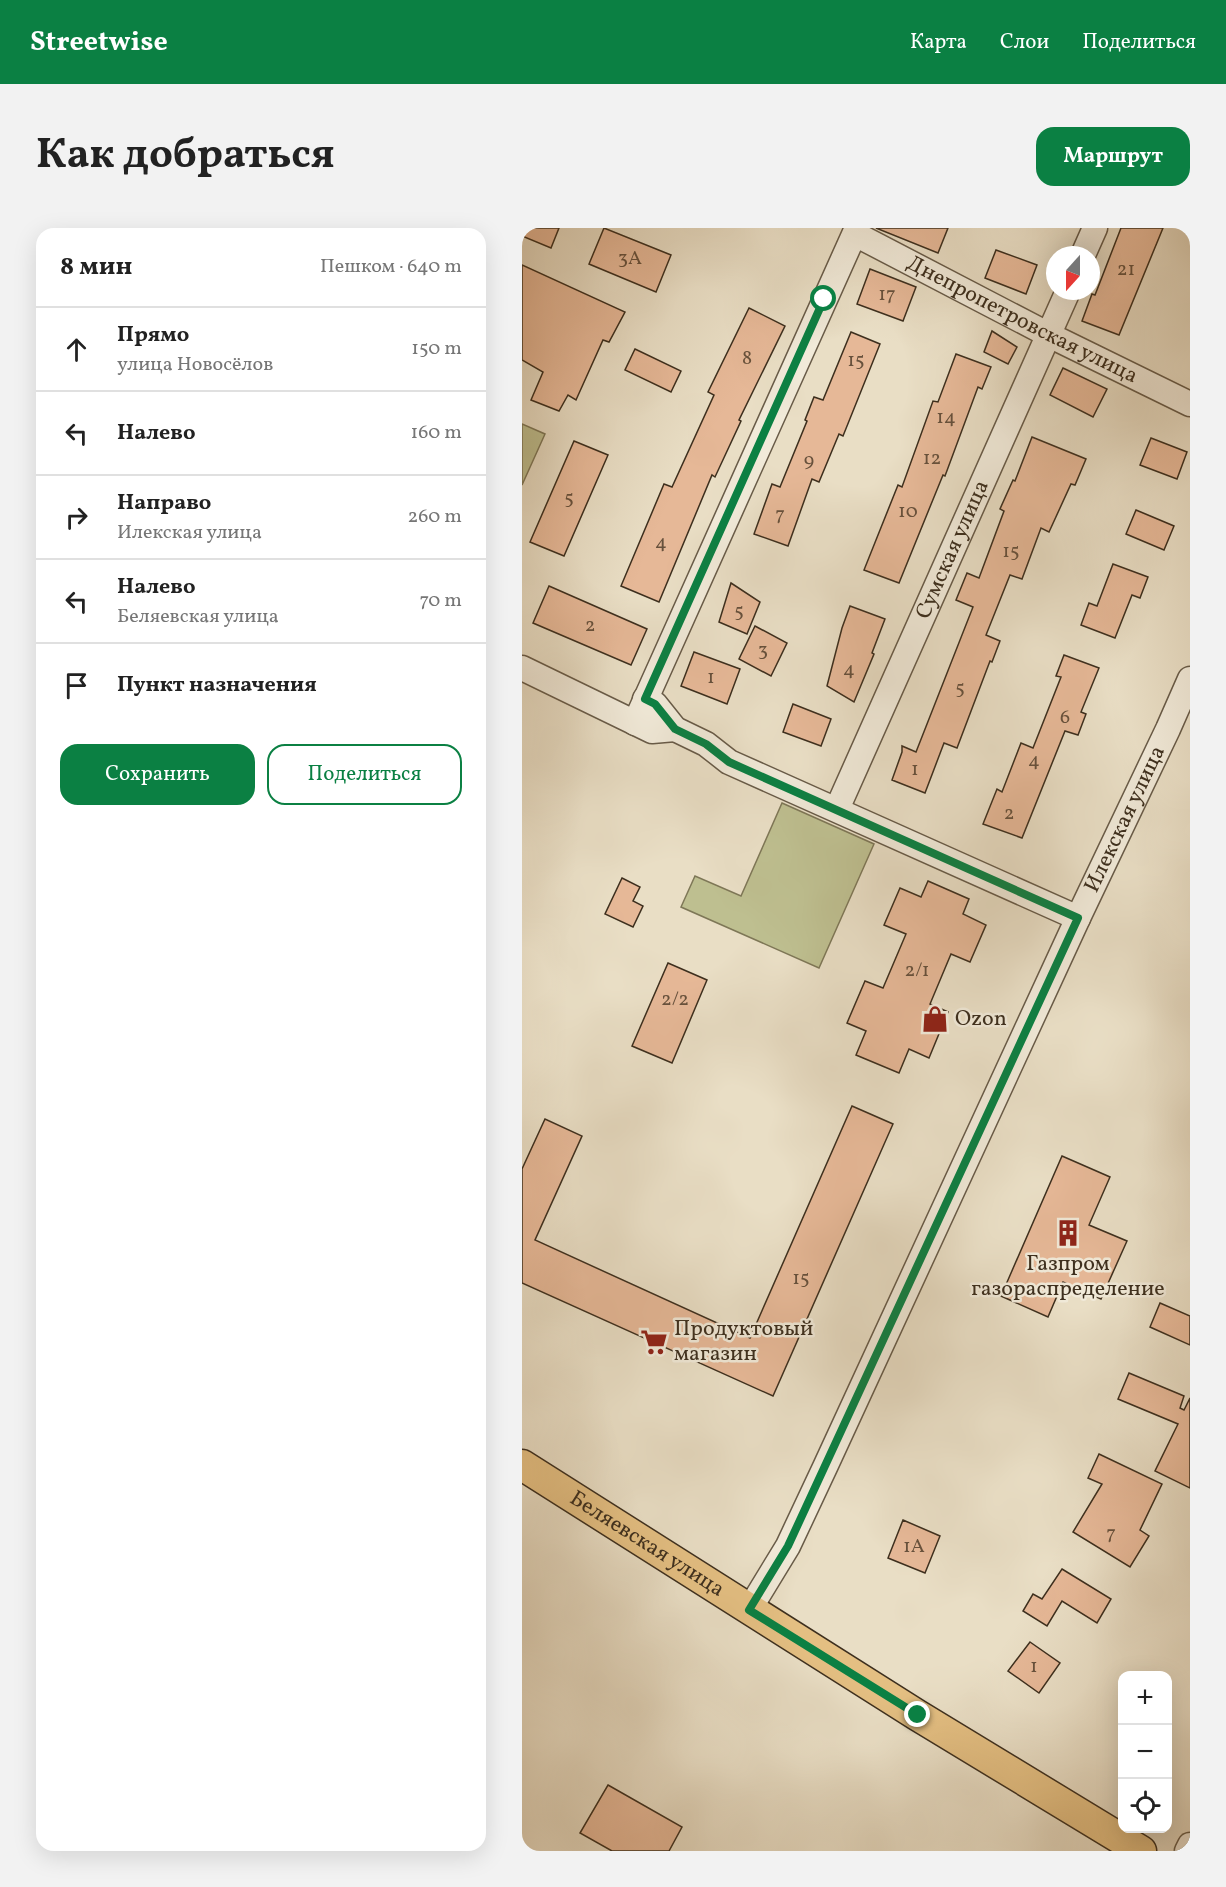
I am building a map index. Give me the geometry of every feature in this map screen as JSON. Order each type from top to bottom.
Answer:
[{"type":"main road","name":"Беляевская улица","points":[[522,1465],[749,1610],[1141,1851]]},
{"type":"street","points":[[1087,246],[1095,228]]},
{"type":"street","points":[[635,723],[856,231]]},
{"type":"street","name":"Днепропетровская улица","points":[[856,231],[1049,335],[1190,404]]},
{"type":"street","name":"Сумская улица","points":[[837,809],[1064,300]]},
{"type":"street","points":[[522,668],[652,731],[675,729]]},
{"type":"street","name":"Илекская улица","points":[[749,1610],[792,1536],[1190,679]]},
{"type":"street","points":[[645,699],[655,704],[675,729],[706,744],[729,762],[1078,918]]},
{"type":"street","points":[[1187,1851],[1190,1845]]},
{"type":"green space","points":[[522,424],[545,434],[522,485]]},
{"type":"green space","points":[[782,803],[874,844],[819,968],[681,907],[695,876],[741,896]]},
{"type":"building","points":[[522,228],[559,228],[551,248],[522,236]]},
{"type":"building","points":[[604,228],[671,255],[656,292],[589,264]]},
{"type":"building","points":[[876,228],[948,228],[938,253]]},
{"type":"building","points":[[1121,228],[1163,228],[1119,335],[1082,321],[1090,300],[1100,300],[1100,282]]},
{"type":"building","points":[[996,250],[1037,265],[1026,294],[985,278]]},
{"type":"building","points":[[522,265],[625,312],[609,342],[603,340],[576,400],[568,395],[559,411],[531,400],[543,372],[522,360]]},
{"type":"building","points":[[870,269],[916,287],[903,321],[857,304]]},
{"type":"building","points":[[749,308],[785,326],[739,420],[741,421],[715,477],[712,475],[659,602],[621,586],[664,484],[672,487],[714,395],[708,392]]},
{"type":"building","points":[[992,331],[1017,347],[1008,364],[984,352]]},
{"type":"building","points":[[851,332],[880,344],[843,436],[839,434],[819,482],[812,479],[788,546],[754,534],[772,484],[780,487],[807,421],[805,420],[814,397],[823,400]]},
{"type":"building","points":[[635,349],[681,371],[671,392],[625,370]]},
{"type":"building","points":[[956,354],[991,367],[982,389],[978,387],[945,476],[943,475],[899,583],[864,570],[898,485],[902,487],[933,401],[938,402]]},
{"type":"building","points":[[1063,368],[1107,389],[1093,417],[1050,395]]},
{"type":"building","points":[[1032,437],[1086,459],[1075,485],[1071,484],[1049,532],[1041,528],[1022,579],[1010,575],[986,635],[1000,641],[992,662],[990,661],[957,748],[944,743],[925,793],[892,780],[902,746],[916,752],[973,607],[956,600],[967,573],[979,578],[1004,511],[1000,509],[1013,480],[1015,481]]},
{"type":"building","points":[[1151,438],[1187,452],[1177,479],[1140,465]]},
{"type":"building","points":[[574,441],[608,455],[564,556],[530,542]]},
{"type":"building","points":[[1136,510],[1174,526],[1164,550],[1126,534]]},
{"type":"building","points":[[1113,564],[1148,577],[1140,598],[1132,595],[1115,638],[1081,625],[1089,603],[1097,606]]},
{"type":"building","points":[[731,583],[760,602],[747,634],[719,622]]},
{"type":"building","points":[[549,586],[647,629],[631,665],[533,623]]},
{"type":"building","points":[[850,606],[885,619],[872,653],[874,654],[854,702],[827,686]]},
{"type":"building","points":[[755,626],[787,643],[771,676],[739,659]]},
{"type":"building","points":[[694,652],[740,669],[727,704],[681,686]]},
{"type":"building","points":[[1064,655],[1099,668],[1081,712],[1086,714],[1078,735],[1065,731],[1022,838],[983,824],[997,789],[1002,792],[1021,743],[1033,748],[1061,677],[1056,676]]},
{"type":"building","points":[[793,704],[831,719],[821,746],[783,732]]},
{"type":"building","points":[[622,878],[640,887],[633,901],[643,906],[633,927],[605,914]]},
{"type":"building","points":[[928,881],[969,899],[963,914],[986,925],[970,962],[951,954],[930,1004],[948,1012],[929,1058],[909,1049],[899,1073],[856,1055],[866,1031],[847,1023],[865,981],[883,988],[906,934],[884,925],[900,888],[921,897]]},
{"type":"building","points":[[668,963],[707,980],[672,1063],[632,1046]]},
{"type":"building","points":[[852,1106],[893,1124],[773,1396],[522,1283],[522,1169],[545,1119],[582,1136],[535,1240],[750,1338]]},
{"type":"building","name":"Газпром газораспределение","points":[[1062,1156],[1110,1177],[1089,1225],[1127,1241],[1101,1299],[1063,1282],[1048,1317],[1001,1296]]},
{"type":"building","points":[[1160,1303],[1190,1316],[1190,1345],[1150,1327]]},
{"type":"building","points":[[1129,1373],[1184,1396],[1180,1408],[1184,1410],[1190,1398],[1190,1488],[1155,1471],[1178,1424],[1118,1399]]},
{"type":"building","points":[[1099,1454],[1162,1484],[1140,1530],[1149,1536],[1130,1567],[1073,1532],[1102,1484],[1088,1478]]},
{"type":"building","points":[[903,1520],[940,1536],[925,1573],[888,1558]]},
{"type":"building","points":[[1062,1569],[1111,1599],[1097,1623],[1062,1601],[1047,1626],[1023,1611],[1033,1594],[1042,1599]]},
{"type":"building","points":[[1030,1642],[1060,1663],[1039,1693],[1008,1671]]},
{"type":"building","points":[[608,1785],[682,1827],[669,1851],[612,1851],[580,1833]]},
{"type":"place","name":"Ozon","points":[[935,1019]]},
{"type":"place","name":"Газпром газораспределение","points":[[1068,1233]]},
{"type":"place","name":"Продуктовый магазин","points":[[654,1342]]},
{"type":"route","points":[[824,299],[645,699],[655,704],[675,729],[706,744],[729,762],[1078,918],[788,1546],[749,1610],[918,1715]]}]
